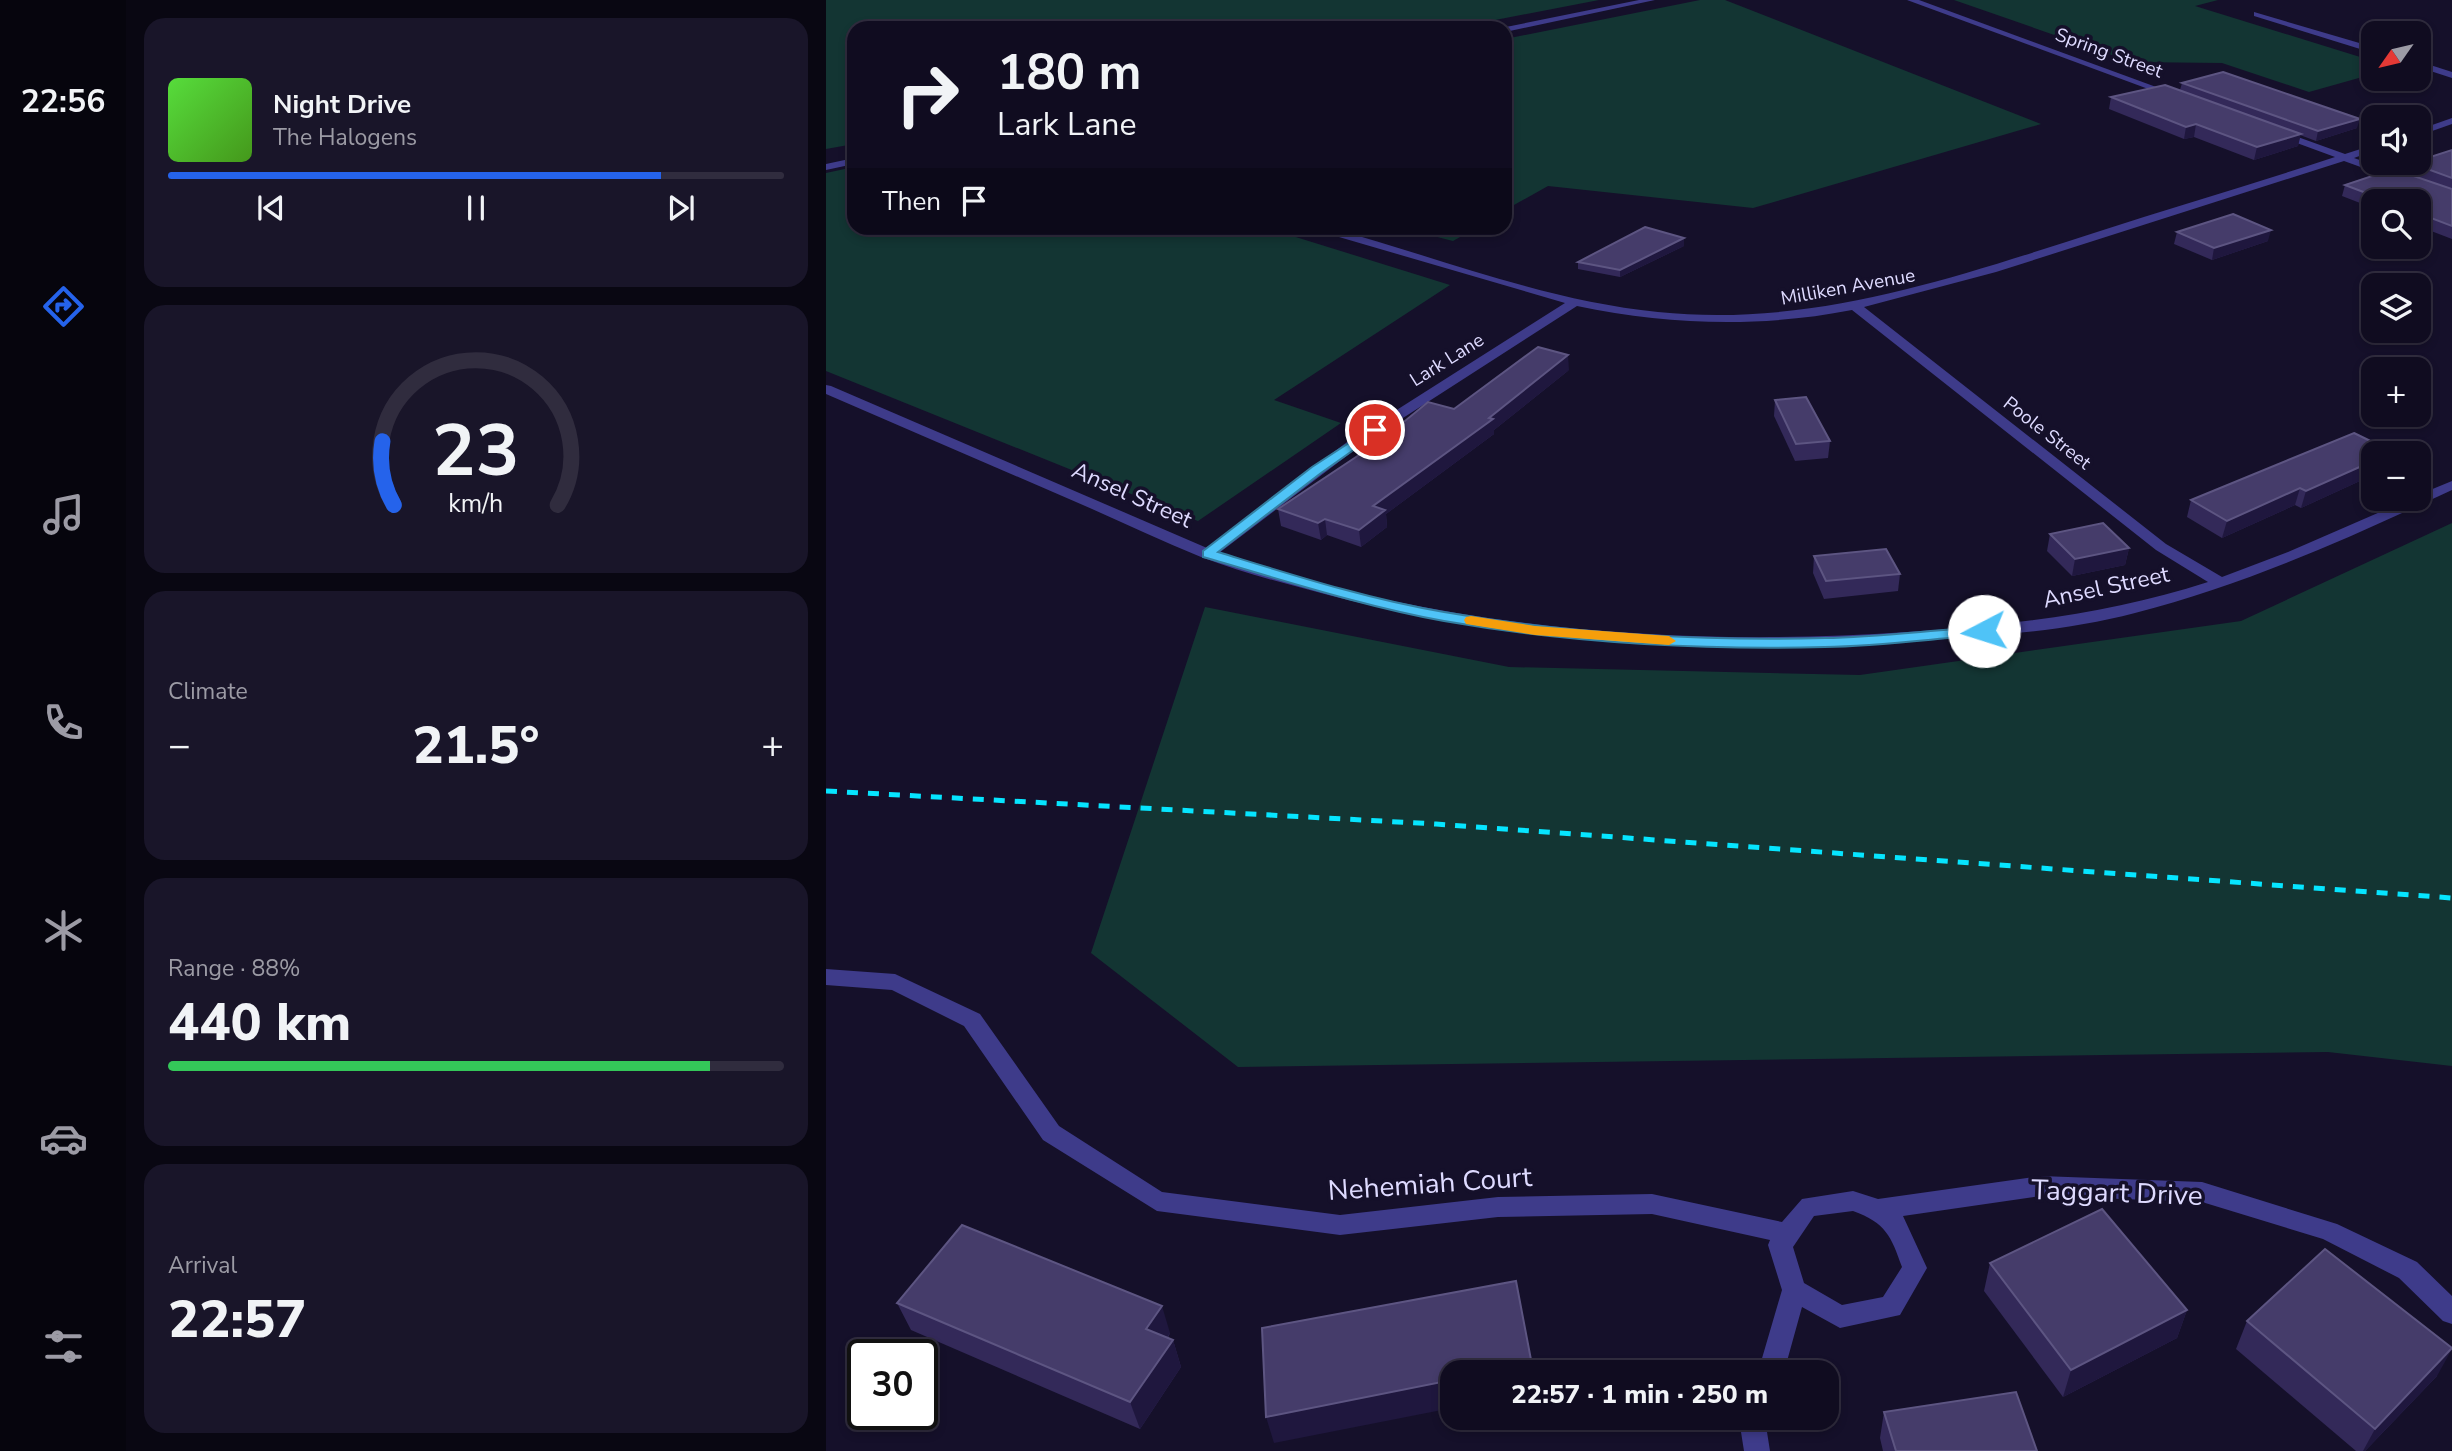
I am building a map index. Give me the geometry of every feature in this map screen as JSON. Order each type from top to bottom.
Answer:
[{"type":"street","points":[[1512,28],[1651,0]]},
{"type":"street","name":"Spring Street","points":[[1911,0],[2187,100]]},
{"type":"street","points":[[2257,14],[2361,46]]},
{"type":"street","points":[[2431,68],[2452,75]]},
{"type":"street","points":[[2431,128],[2452,121]]},
{"type":"street","points":[[2266,129],[2452,197]]},
{"type":"street","name":"Milliken Avenue","points":[[1342,235],[1575,302],[1656,316],[1773,319],[1856,307],[1935,289],[2361,152]]},
{"type":"street","points":[[826,167],[847,162]]},
{"type":"street","name":"Lark Lane","points":[[1208,554],[1356,442],[1575,302]]},
{"type":"street","name":"Poole Street","points":[[1856,307],[2161,547],[2220,582]]},
{"type":"street","name":"Ansel Street","points":[[826,389],[1208,554],[1356,598],[1443,616],[1604,637],[1730,643],[1875,640],[2008,629],[2128,610],[2220,582],[2318,547],[2452,485]]},
{"type":"street","name":"Nehemiah Court","points":[[826,977],[895,982],[972,1020],[1051,1133],[1157,1201],[1340,1225],[1498,1207],[1652,1204],[1788,1234]]},
{"type":"street","name":"Taggart Drive","points":[[1878,1209],[2041,1186],[2202,1192],[2340,1237],[2408,1270],[2452,1313]]},
{"type":"street","points":[[1774,1360],[1794,1290],[1780,1245],[1805,1209],[1853,1200],[1878,1209],[1899,1224],[1915,1268],[1891,1307],[1840,1317],[1794,1290]]},
{"type":"street","points":[[1755,1430],[1757,1451]]},
{"type":"green space","points":[[826,0],[1599,0],[1490,21],[847,21],[847,145],[826,149]]},
{"type":"green space","points":[[1700,0],[1725,0],[2041,124],[1753,208],[1548,186],[1512,206],[1512,38]]},
{"type":"green space","points":[[1954,0],[2218,0],[2195,6],[2361,57],[2361,77],[2309,92],[2222,63],[2132,62]]},
{"type":"green space","points":[[847,168],[847,235],[1289,235],[1450,285],[1274,400],[1341,423],[1198,521],[826,371],[826,173]]},
{"type":"green space","points":[[1429,235],[1464,235],[1453,241]]},
{"type":"green space","points":[[2452,523],[2452,1066],[2328,1052],[1238,1067],[1091,953],[1205,607],[1509,667],[1860,675],[2241,621]]},
{"type":"building","points":[[2223,72],[2360,119],[2318,131],[2182,83]]},
{"type":"building","points":[[2165,85],[2301,134],[2257,147],[2196,124],[2186,127],[2111,97]]},
{"type":"building","points":[[2452,150],[2452,178],[2431,170],[2431,157]]},
{"type":"building","points":[[2375,175],[2411,175],[2452,189],[2452,226],[2431,218],[2431,189],[2361,191],[2345,185]]},
{"type":"building","points":[[2233,214],[2271,230],[2214,248],[2177,232]]},
{"type":"building","points":[[1645,227],[1684,238],[1620,270],[1578,262]]},
{"type":"building","points":[[1538,347],[1568,355],[1489,418],[1493,419],[1373,506],[1385,510],[1359,530],[1325,519],[1318,523],[1278,509],[1383,439],[1428,402],[1454,409]]},
{"type":"building","points":[[1806,397],[1830,441],[1796,444],[1775,400]]},
{"type":"building","points":[[2354,433],[2370,441],[2361,441],[2361,466],[2306,491],[2300,488],[2227,521],[2191,500]]},
{"type":"building","points":[[2103,523],[2129,548],[2075,559],[2050,534]]},
{"type":"building","points":[[1886,549],[1900,574],[1826,581],[1814,556]]},
{"type":"building","points":[[2102,1209],[2187,1310],[2071,1370],[1990,1263]]},
{"type":"building","points":[[962,1225],[1162,1306],[1146,1329],[1173,1340],[1130,1402],[897,1303]]},
{"type":"building","points":[[2325,1249],[2452,1348],[2375,1429],[2247,1321]]},
{"type":"building","points":[[1516,1281],[1531,1360],[1440,1360],[1440,1382],[1266,1417],[1262,1328]]},
{"type":"building","points":[[2016,1392],[2037,1451],[1896,1451],[1884,1412]]},
{"type":"railway","points":[[826,791],[1436,824],[2452,898]]},
{"type":"slow traffic","points":[[1471,620],[1535,630],[1669,641]]},
{"type":"route","points":[[1375,430],[1316,470],[1208,554],[1356,598],[1443,616],[1535,630],[1631,639],[1730,643],[1828,642],[1984,631]]}]
